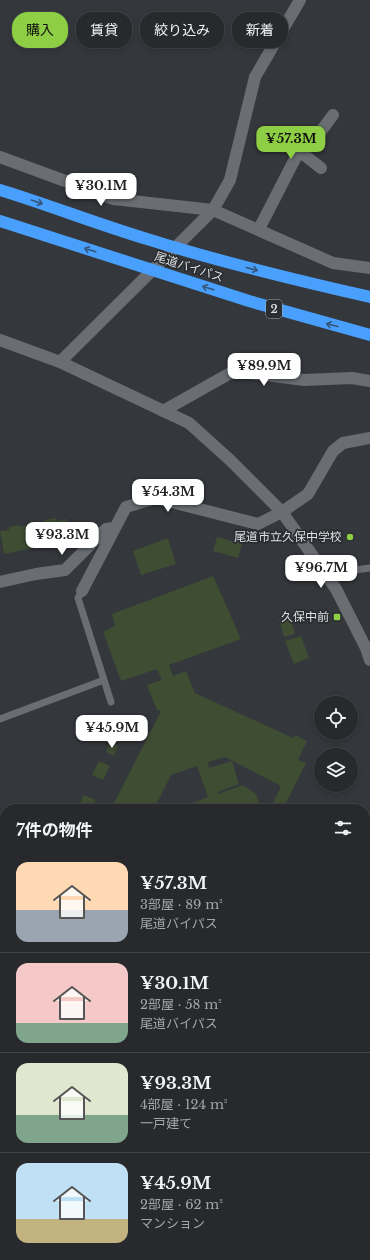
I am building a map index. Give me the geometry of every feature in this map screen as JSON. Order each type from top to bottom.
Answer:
[{"type":"highway","name":"尾道バイパス","points":[[0,190],[146,239],[201,255],[307,283],[370,297]]},
{"type":"highway","name":"尾道バイパス","points":[[0,221],[180,279],[324,323],[370,335]]},
{"type":"street","points":[[60,362],[213,210],[230,180],[255,77],[300,0]]},
{"type":"street","points":[[259,229],[299,151],[310,146],[333,115]]},
{"type":"street","points":[[276,133],[321,168]]},
{"type":"street","points":[[0,157],[114,199],[213,210],[259,229],[333,263],[370,268]]},
{"type":"street","points":[[0,340],[60,362],[189,423],[230,460],[282,512],[339,596],[366,648],[370,660]]},
{"type":"street","points":[[163,411],[234,371],[304,380],[352,378],[370,381]]},
{"type":"street","points":[[82,590],[113,528],[126,507],[156,498],[258,524],[282,512],[308,494],[333,451],[343,443],[370,438]]},
{"type":"street","points":[[0,582],[36,574],[65,570],[106,529],[113,528]]},
{"type":"lane","points":[[325,574],[370,568]]},
{"type":"lane","points":[[82,590],[78,598],[111,702]]},
{"type":"lane","points":[[0,719],[104,680]]},
{"type":"building","points":[[56,518],[56,521],[67,519],[72,540],[4,554],[0,531],[9,530],[9,527],[20,525],[20,527],[45,522],[44,520]]},
{"type":"building","points":[[217,537],[242,544],[238,558],[213,551]]},
{"type":"building","points":[[168,538],[176,564],[141,575],[133,551]]},
{"type":"building","points":[[213,576],[241,639],[169,665],[173,676],[186,671],[195,693],[293,738],[295,735],[307,741],[298,760],[306,763],[286,804],[272,804],[281,786],[225,757],[208,762],[209,768],[232,761],[239,784],[218,792],[218,794],[243,785],[256,794],[259,804],[190,804],[208,797],[197,766],[171,775],[156,804],[114,804],[161,711],[157,710],[147,685],[162,680],[157,669],[121,681],[103,632],[115,626],[112,614]]},
{"type":"building","points":[[290,616],[295,634],[284,637],[279,619]]},
{"type":"building","points":[[301,636],[309,658],[294,664],[285,641]]},
{"type":"building","points":[[110,742],[118,746],[114,756],[106,752]]},
{"type":"building","points":[[99,761],[110,766],[103,780],[92,775]]},
{"type":"building","points":[[84,795],[96,800],[94,804],[80,804]]},
{"type":"place","name":"尾道市立久保中学校","points":[[350,537]]},
{"type":"place","name":"久保中前","points":[[337,617]]}]
